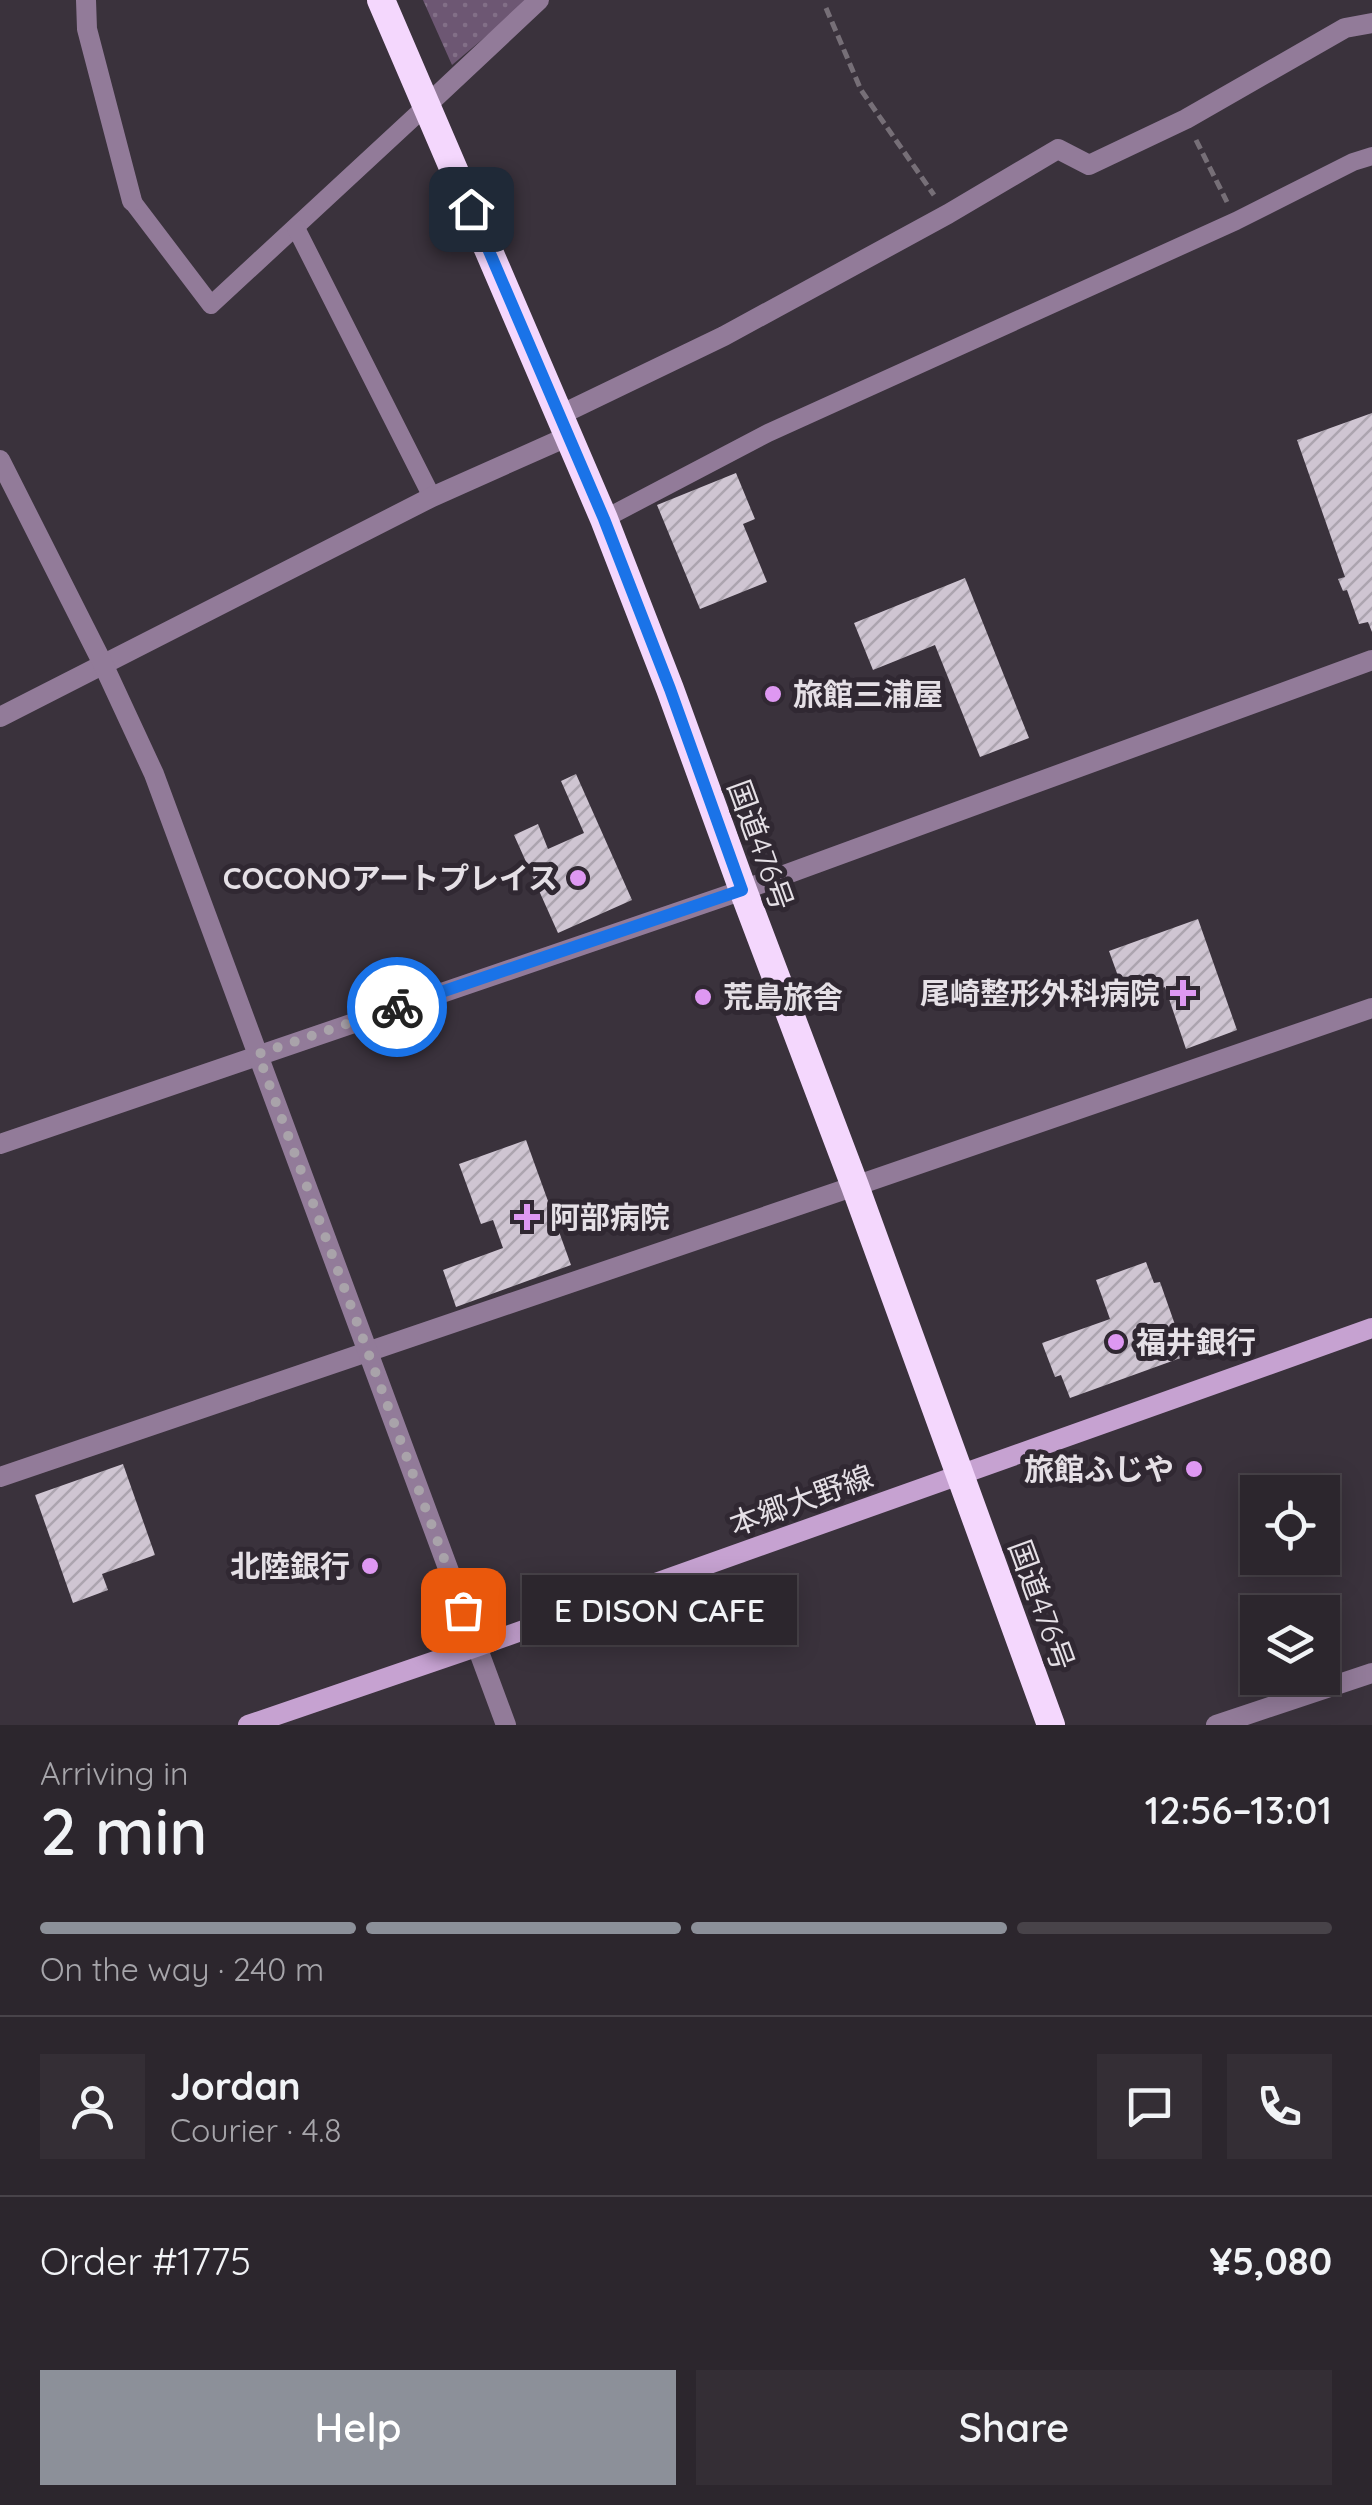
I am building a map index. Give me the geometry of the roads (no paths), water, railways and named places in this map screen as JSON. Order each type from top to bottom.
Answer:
[{"type":"highway","name":"国道476号","points":[[381,0],[604,519],[855,1186],[1051,1725]]},
{"type":"main road","name":"本郷大野線","points":[[248,1725],[476,1648],[1372,1328]]},
{"type":"street","points":[[86,0],[87,30],[132,201]]},
{"type":"street","points":[[426,106],[539,0]]},
{"type":"street","points":[[0,717],[432,497],[948,214],[1058,148],[1089,164],[1186,120],[1345,28],[1372,23]]},
{"type":"street","points":[[0,460],[154,774],[506,1725]]},
{"type":"street","points":[[0,1144],[742,890],[1372,660]]},
{"type":"street","points":[[0,1477],[1372,1008]]},
{"type":"street","points":[[1216,1725],[1372,1673]]},
{"type":"lane","points":[[132,201],[212,305],[426,106]]},
{"type":"lane","points":[[604,519],[768,434],[1372,156]]},
{"type":"lane","points":[[296,228],[432,497]]},
{"type":"place","name":"旅館三浦屋","points":[[773,694]]},
{"type":"place","name":"COCONOアートプレイス","points":[[578,878]]},
{"type":"place","name":"尾崎整形外科病院","points":[[1183,993]]},
{"type":"place","name":"荒島旅舎","points":[[703,997]]},
{"type":"place","name":"阿部病院","points":[[527,1217]]},
{"type":"place","name":"福井銀行","points":[[1116,1342]]},
{"type":"place","name":"旅館ふじや","points":[[1194,1469]]},
{"type":"place","name":"北陸銀行","points":[[370,1566]]},
{"type":"place","name":"E DISON CAFE","points":[[463,1610]]}]
